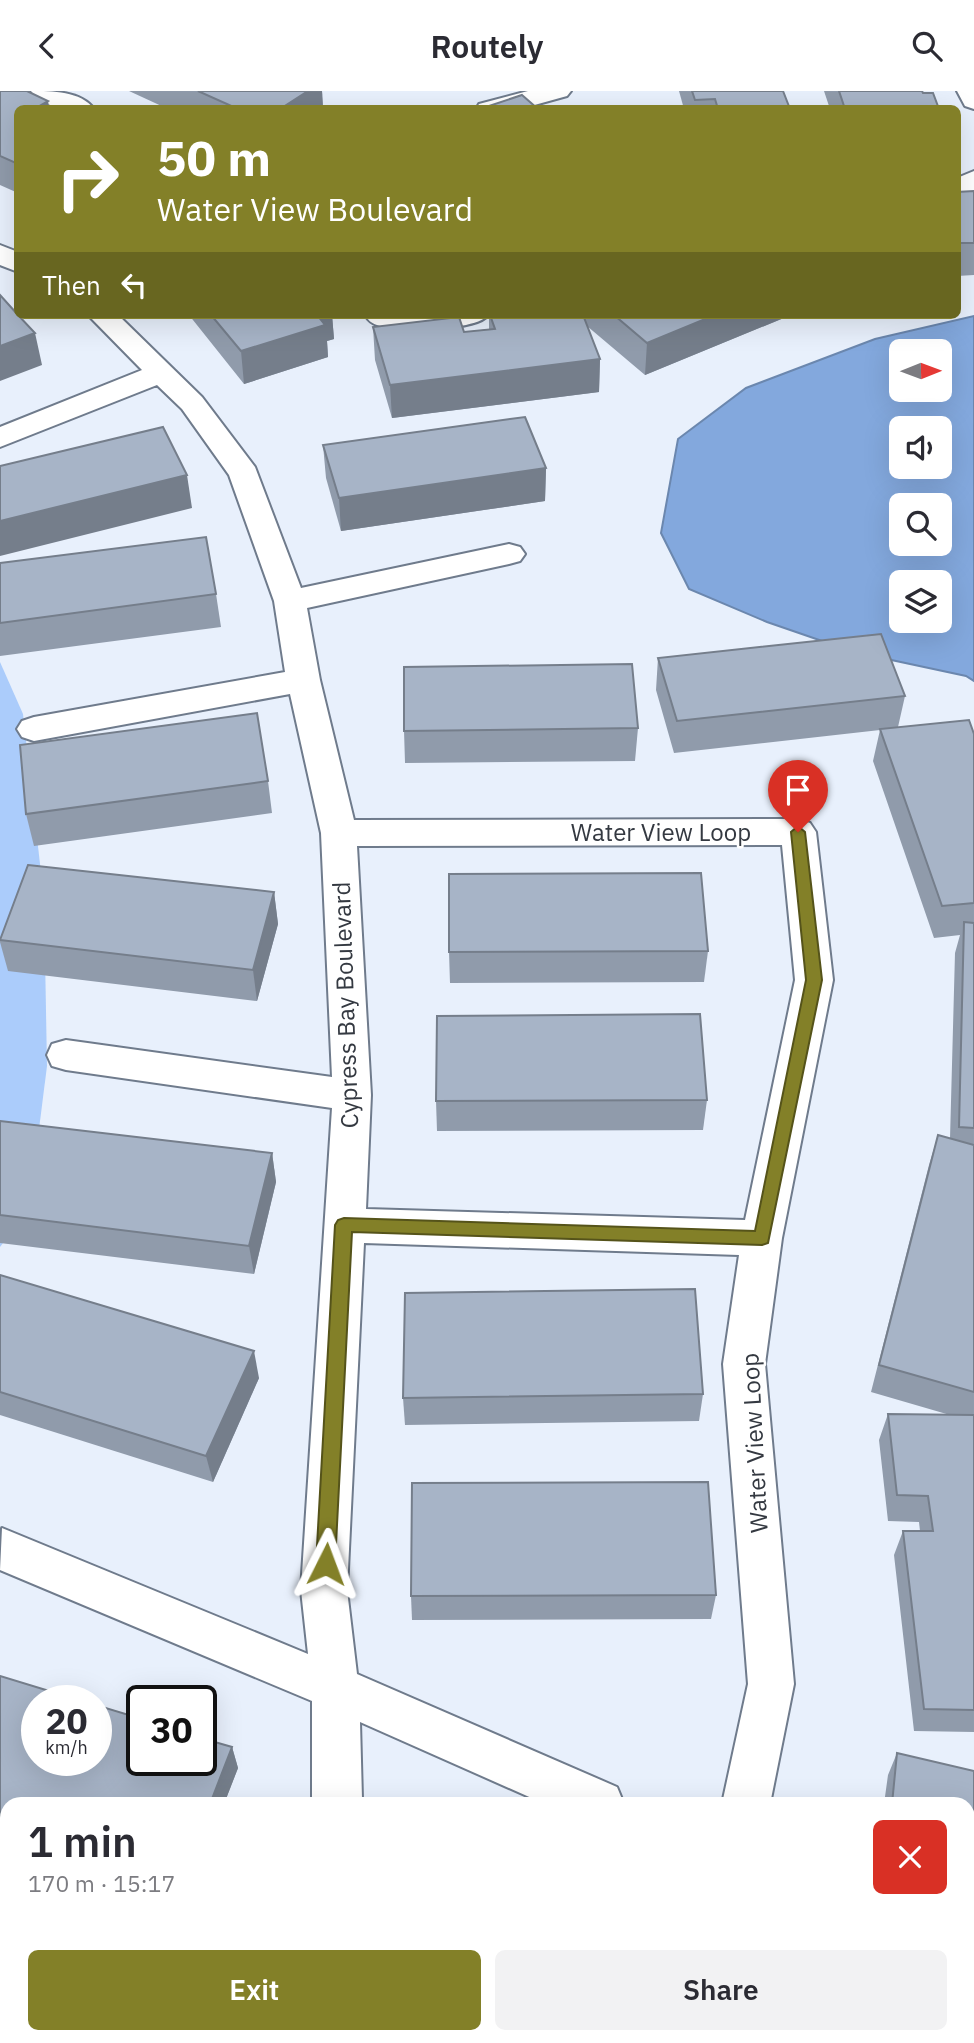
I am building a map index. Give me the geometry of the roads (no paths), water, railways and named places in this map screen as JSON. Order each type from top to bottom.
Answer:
[{"type":"street","points":[[44,91],[74,105]]},
{"type":"street","points":[[970,91],[974,101]]},
{"type":"street","points":[[508,105],[552,96]]},
{"type":"street","name":"Cypress Bay Boulevard","points":[[106,319],[192,403],[244,474],[290,601],[303,680],[339,833],[352,1095],[324,1590],[335,1688],[338,1797]]},
{"type":"street","points":[[0,438],[163,372]]},
{"type":"street","points":[[290,601],[509,555]]},
{"type":"street","points":[[34,729],[303,680]]},
{"type":"street","name":"Water View Loop","points":[[339,833],[798,832],[814,980],[762,1238],[744,1364],[771,1684],[747,1797]]},
{"type":"street","points":[[65,1055],[352,1095]]},
{"type":"street","points":[[344,1225],[762,1238]]},
{"type":"street","points":[[2,1549],[335,1688],[584,1797]]}]
